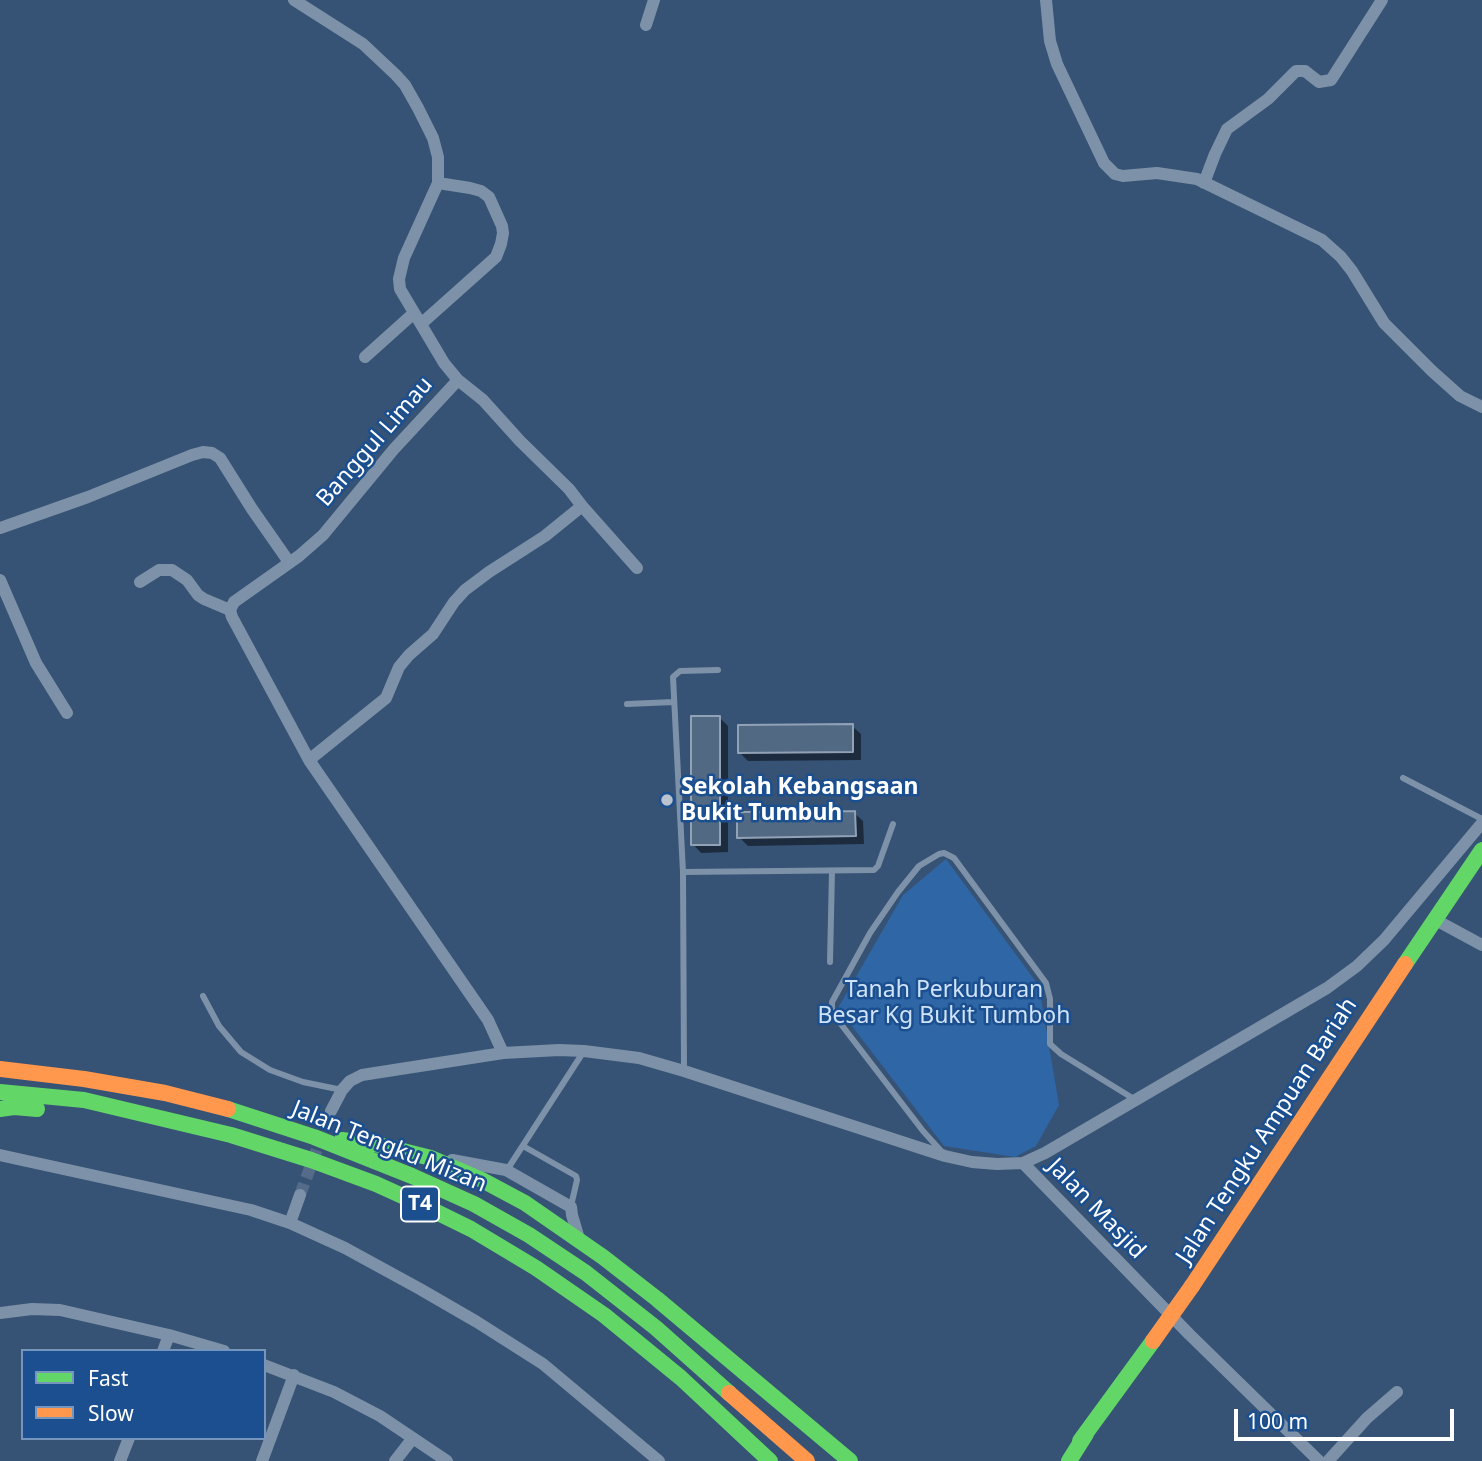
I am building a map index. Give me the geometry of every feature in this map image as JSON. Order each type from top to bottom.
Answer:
[{"type":"main road","name":"Jalan Tengku Ampuan Bariah","points":[[1086,1434],[1192,1286],[1482,850]]},
{"type":"main road","name":"Jalan Tengku Mizan","points":[[0,1069],[84,1079],[165,1093],[233,1110],[314,1137],[474,1204],[529,1235],[586,1273],[656,1328],[807,1461]]},
{"type":"main road","name":"Jalan Tengku Mizan","points":[[0,1092],[84,1100],[231,1135],[311,1160],[420,1204],[471,1229],[536,1268],[604,1315],[681,1378],[770,1461]]},
{"type":"main road","points":[[0,1108],[155,1117]]},
{"type":"main road","points":[[314,1137],[375,1144],[431,1158],[482,1180],[525,1203],[603,1256],[850,1461]]},
{"type":"main road","points":[[1063,1461],[1086,1434]]},
{"type":"main road","points":[[1069,1461],[1086,1434]]},
{"type":"main road","points":[[747,1438],[776,1461]]},
{"type":"street","name":"Banggul Limau","points":[[230,610],[234,602],[324,535],[407,434],[458,380],[400,289],[400,271],[404,258],[438,183],[438,157],[433,138],[405,85],[396,75],[363,44],[294,0]]},
{"type":"street","points":[[646,25],[654,0]]},
{"type":"street","points":[[1046,0],[1053,51],[1104,163],[1115,174],[1124,176],[1157,173],[1196,179],[1322,240],[1352,271],[1384,323],[1454,391],[1482,407]]},
{"type":"street","points":[[1204,183],[1227,130],[1268,99],[1296,71],[1305,71],[1319,82],[1331,80],[1382,0]]},
{"type":"street","points":[[421,324],[496,257],[503,233],[489,197],[481,191],[438,183]]},
{"type":"street","points":[[365,356],[414,313]]},
{"type":"street","points":[[458,380],[483,400],[569,489],[636,568]]},
{"type":"street","points":[[0,528],[88,497],[192,455],[212,453],[220,458],[289,562]]},
{"type":"street","points":[[309,760],[386,698],[400,667],[409,655],[433,634],[465,590],[545,536],[582,506]]},
{"type":"street","points":[[140,582],[159,570],[172,570],[187,580],[198,595],[230,610],[309,760],[488,1020],[503,1053]]},
{"type":"street","points":[[0,580],[36,663],[67,713]]},
{"type":"street","points":[[331,1111],[342,1090],[350,1081],[362,1075],[503,1053],[584,1051],[639,1058],[684,1071],[946,1156],[984,1163],[1023,1163],[1045,1153],[1327,988],[1357,966],[1384,940],[1482,821]]},
{"type":"street","points":[[1434,919],[1482,945]]},
{"type":"street","points":[[0,1155],[251,1210],[290,1223],[345,1248],[477,1322],[542,1364],[659,1461]]},
{"type":"street","points":[[431,1158],[506,1170],[571,1207],[579,1240]]},
{"type":"street","name":"Jalan Masjid","points":[[1023,1163],[1180,1325],[1319,1461]]},
{"type":"street","points":[[290,1223],[300,1195]]},
{"type":"street","points":[[0,1313],[32,1309],[60,1310],[217,1349]]},
{"type":"street","points":[[164,1349],[169,1335]]},
{"type":"street","points":[[266,1366],[334,1392],[380,1416],[447,1461]]},
{"type":"street","points":[[262,1461],[294,1375]]},
{"type":"street","points":[[1328,1461],[1367,1418],[1397,1392]]},
{"type":"street","points":[[395,1461],[413,1438]]},
{"type":"street","points":[[120,1461],[128,1440]]},
{"type":"lane","points":[[684,1071],[683,872],[673,677],[680,671],[718,670]]},
{"type":"lane","points":[[627,704],[674,702]]},
{"type":"lane","points":[[1403,778],[1482,821]]},
{"type":"lane","points":[[683,872],[874,870],[878,866],[893,824]]},
{"type":"lane","points":[[946,1156],[923,1131],[832,1009],[832,1002],[870,933],[898,892],[919,866],[939,854],[944,853],[954,858],[1046,983],[1051,999],[1050,1044],[1061,1054],[1135,1100]]},
{"type":"lane","points":[[830,962],[832,871]]},
{"type":"lane","points":[[203,996],[219,1026],[242,1052],[270,1070],[303,1082],[342,1090]]},
{"type":"lane","points":[[506,1170],[584,1051]]},
{"type":"lane","points":[[523,1146],[576,1176],[578,1180],[571,1207]]},
{"type":"green space","name":"Tanah Perkuburan Besar Kg Bukit Tumboh","points":[[946,859],[1039,986],[1059,1105],[1036,1146],[1015,1157],[944,1146],[838,1008],[903,895]]},
{"type":"building","points":[[691,716],[720,716],[720,845],[691,845]]},
{"type":"building","points":[[853,724],[853,752],[738,753],[738,725]]},
{"type":"building","points":[[855,811],[856,836],[737,838],[737,812]]},
{"type":"tunnel","points":[[300,1195],[331,1111]]},
{"type":"traffic: fast","points":[[1405,964],[1482,850]]},
{"type":"traffic: fast","points":[[0,1092],[84,1100],[231,1135],[311,1160],[420,1204],[471,1229],[536,1268],[604,1315],[681,1378],[770,1461]]},
{"type":"traffic: fast","points":[[0,1109],[37,1109]]},
{"type":"traffic: fast","points":[[228,1109],[314,1137],[412,1176],[474,1204],[529,1235],[586,1273],[656,1328],[729,1393]]},
{"type":"traffic: fast","points":[[342,1140],[375,1144],[431,1158],[482,1180],[525,1203],[603,1257],[657,1299],[850,1461]]},
{"type":"traffic: fast","points":[[1080,1441],[1153,1341]]},
{"type":"traffic: fast","points":[[1069,1461],[1086,1434]]},
{"type":"traffic: slow","points":[[1192,1286],[1405,964]]},
{"type":"traffic: slow","points":[[0,1069],[84,1079],[165,1093],[228,1109]]},
{"type":"traffic: slow","points":[[1153,1341],[1192,1286]]},
{"type":"traffic: slow","points":[[729,1393],[807,1461]]},
{"type":"place","name":"Sekolah Kebangsaan Bukit Tumbuh","points":[[667,800]]}]
